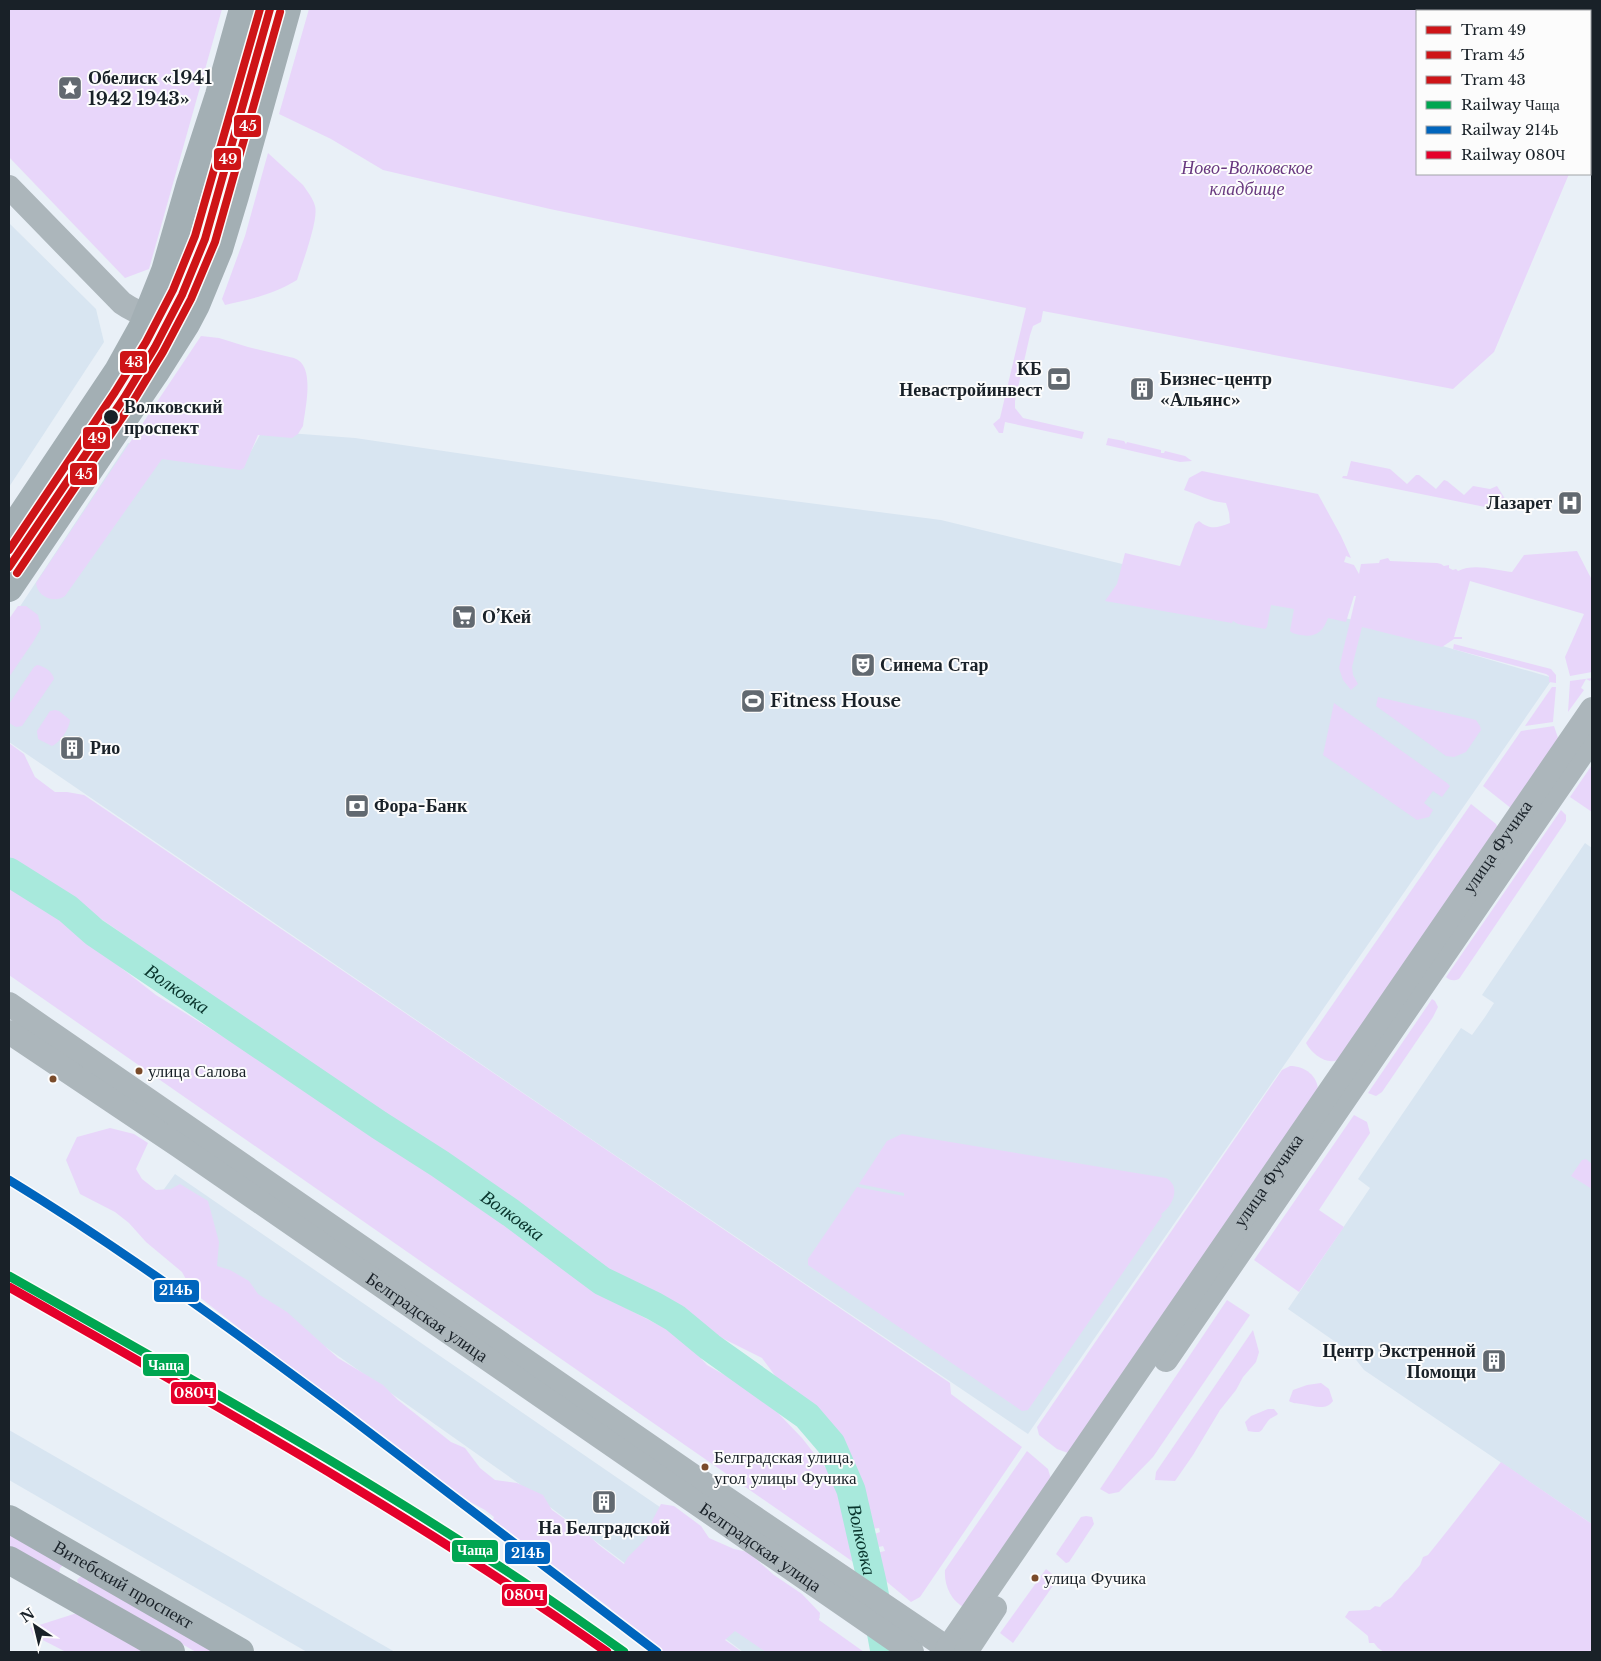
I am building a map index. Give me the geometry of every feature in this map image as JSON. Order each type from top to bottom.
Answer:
[{"type":"main road","points":[[9,534],[118,371],[147,316],[165,271],[190,184],[219,95],[243,9]]},
{"type":"main road","points":[[9,588],[155,373],[186,324],[202,292],[219,249],[235,196],[287,9]]},
{"type":"main road","name":"Витебский проспект","points":[[9,1519],[240,1652]]},
{"type":"main road","name":"Витебский проспект","points":[[9,1560],[171,1652]]},
{"type":"main road","points":[[68,1592],[66,1584],[70,1573],[77,1565],[84,1562]]},
{"type":"street","points":[[9,187],[122,303],[132,310],[147,316],[186,324]]},
{"type":"street","name":"улица Фучика","points":[[953,1651],[1592,709]]},
{"type":"street","name":"улица Фучика","points":[[953,1651],[1592,738]]},
{"type":"street","name":"Белградская улица","points":[[9,1004],[838,1574],[953,1651]]},
{"type":"street","name":"Белградская улица","points":[[9,1032],[187,1151],[908,1649]]},
{"type":"shaded area","points":[[9,223],[96,309],[104,342],[9,487]]},
{"type":"shaded area","points":[[262,431],[355,438],[731,493],[941,520],[1353,620],[1553,678],[1028,1434],[9,742],[9,623],[128,443],[244,464]]},
{"type":"shaded area","points":[[1585,843],[1592,848],[1592,1524],[1364,1370],[1350,1352],[1288,1309],[1370,1188],[1358,1179],[1461,1028],[1472,1035],[1485,1017],[1494,1003],[1482,995]]},
{"type":"shaded area","points":[[175,1174],[820,1617],[795,1652],[743,1652],[518,1483],[143,1218]]},
{"type":"shaded area","points":[[9,1430],[395,1652],[307,1652],[9,1480]]},
{"type":"green space","points":[[9,9],[222,9],[149,269],[125,278],[9,157]]},
{"type":"green space","name":"Ново-Волковское кладбище","points":[[309,9],[1592,9],[1591,121],[1591,10],[1416,10],[1416,175],[1569,175],[1494,352],[1453,389],[1043,311],[1041,322],[1033,326],[1030,335],[1015,408],[1023,418],[1084,432],[1082,439],[1005,422],[1003,433],[999,433],[993,424],[1000,418],[1026,308],[550,209],[383,170],[331,139],[279,114]]},
{"type":"green space","points":[[268,153],[303,185],[315,206],[315,221],[297,280],[271,293],[225,305],[222,299],[245,236]]},
{"type":"green space","points":[[201,336],[219,338],[294,358],[301,362],[305,369],[308,388],[303,426],[298,434],[292,438],[258,435],[244,468],[240,470],[162,459],[65,596],[51,599],[42,595],[36,583]]},
{"type":"green space","points":[[1108,438],[1124,441],[1126,444],[1127,442],[1161,450],[1161,453],[1165,451],[1185,456],[1192,461],[1180,462],[1106,445]]},
{"type":"green space","points":[[1351,461],[1390,469],[1407,484],[1416,475],[1419,475],[1436,489],[1444,480],[1464,495],[1473,486],[1490,489],[1497,486],[1507,502],[1495,509],[1342,478],[1347,476]]},
{"type":"green space","points":[[1202,471],[1318,494],[1351,558],[1346,556],[1344,562],[1354,565],[1359,574],[1361,564],[1379,563],[1380,560],[1388,558],[1390,561],[1449,565],[1449,568],[1458,571],[1478,567],[1512,572],[1524,555],[1577,551],[1592,580],[1592,672],[1570,676],[1565,657],[1584,614],[1470,581],[1454,637],[1462,637],[1462,639],[1454,639],[1442,647],[1362,627],[1352,667],[1353,675],[1358,684],[1351,690],[1343,680],[1339,668],[1356,596],[1354,596],[1346,622],[1328,618],[1324,627],[1318,633],[1310,636],[1295,634],[1290,631],[1294,609],[1271,605],[1265,629],[1238,624],[1233,621],[1232,623],[1105,601],[1117,584],[1125,553],[1180,566],[1195,524],[1199,521],[1207,526],[1214,527],[1230,523],[1226,503],[1210,500],[1184,490],[1189,478]]},
{"type":"green space","points":[[18,606],[26,606],[38,615],[41,628],[9,677],[9,619]]},
{"type":"green space","points":[[1454,644],[1551,669],[1556,675],[1556,683],[1549,682],[1549,676],[1546,674],[1453,649]]},
{"type":"green space","points":[[37,665],[48,670],[54,679],[22,726],[16,727],[9,723],[9,704]]},
{"type":"green space","points":[[1592,678],[1590,681],[1586,679],[1581,688],[1584,690],[1568,712],[1570,681]]},
{"type":"green space","points":[[1552,687],[1556,687],[1553,722],[1525,726]]},
{"type":"green space","points":[[1378,697],[1476,720],[1481,730],[1466,752],[1454,757],[1446,756],[1376,706]]},
{"type":"green space","points":[[1334,703],[1450,786],[1442,797],[1433,791],[1424,803],[1433,810],[1429,817],[1417,820],[1323,755]]},
{"type":"green space","points":[[55,710],[70,720],[64,735],[52,746],[38,739],[37,731],[50,711]]},
{"type":"green space","points":[[1554,726],[1559,741],[1512,809],[1483,786],[1521,731]]},
{"type":"green space","points":[[9,743],[24,754],[35,777],[55,792],[84,795],[950,1383],[951,1394],[1022,1447],[920,1597],[911,1602],[881,1577],[876,1553],[885,1551],[883,1546],[874,1548],[872,1535],[880,1532],[879,1528],[871,1529],[862,1488],[847,1453],[824,1422],[785,1389],[762,1358],[716,1335],[666,1299],[638,1284],[609,1273],[553,1230],[56,888],[9,859]]},
{"type":"green space","points":[[1592,765],[1592,812],[1570,797]]},
{"type":"green space","points":[[1471,804],[1496,824],[1498,828],[1338,1060],[1329,1061],[1320,1058],[1306,1043]]},
{"type":"green space","points":[[1561,810],[1566,815],[1566,821],[1459,979],[1452,980],[1446,977]]},
{"type":"green space","points":[[9,888],[61,921],[156,995],[243,1049],[575,1270],[616,1303],[680,1336],[707,1365],[735,1381],[778,1413],[802,1438],[828,1471],[838,1489],[845,1505],[859,1566],[9,975]]},
{"type":"green space","points":[[1432,999],[1438,1007],[1433,1017],[1382,1092],[1376,1096],[1368,1093]]},
{"type":"green space","points":[[1290,1066],[1296,1066],[1310,1073],[1316,1081],[1318,1091],[1068,1453],[1057,1449],[1039,1435],[1037,1427],[1282,1070]]},
{"type":"green space","points":[[1354,1115],[1367,1122],[1370,1133],[1319,1210],[1344,1227],[1299,1292],[1254,1260]]},
{"type":"green space","points":[[110,1128],[134,1134],[148,1143],[136,1169],[142,1179],[156,1190],[171,1189],[180,1184],[208,1201],[219,1242],[217,1266],[230,1270],[249,1281],[258,1294],[287,1312],[338,1358],[383,1385],[398,1400],[451,1442],[465,1448],[480,1468],[495,1480],[517,1483],[543,1495],[552,1510],[584,1531],[624,1564],[628,1557],[647,1538],[653,1519],[661,1504],[674,1506],[701,1526],[709,1538],[734,1549],[748,1552],[774,1575],[802,1594],[820,1613],[819,1620],[864,1652],[766,1652],[735,1631],[725,1640],[742,1652],[658,1652],[616,1621],[610,1608],[591,1594],[574,1589],[544,1569],[512,1534],[493,1520],[494,1517],[485,1510],[450,1491],[409,1462],[193,1292],[182,1272],[146,1242],[129,1223],[115,1212],[80,1194],[66,1160],[77,1137]]},
{"type":"green space","points":[[902,1134],[1166,1178],[1174,1186],[1174,1197],[1169,1207],[1161,1214],[1162,1216],[1028,1410],[1022,1411],[808,1265],[808,1259],[857,1187],[904,1196],[904,1193],[859,1184],[887,1141]]},
{"type":"green space","points":[[1586,1159],[1592,1164],[1592,1189],[1571,1176],[1582,1160]]},
{"type":"green space","points":[[1227,1300],[1250,1315],[1153,1457],[1119,1492],[1109,1494],[1100,1489]]},
{"type":"green space","points":[[1253,1330],[1259,1352],[1256,1362],[1220,1410],[1175,1481],[1155,1480],[1156,1472]]},
{"type":"green space","points":[[1321,1383],[1329,1389],[1333,1401],[1330,1404],[1318,1407],[1289,1401],[1293,1390]]},
{"type":"green space","points":[[1268,1409],[1274,1409],[1278,1414],[1269,1420],[1261,1431],[1248,1431],[1245,1422],[1251,1416]]},
{"type":"green space","points":[[1027,1451],[1048,1469],[1051,1479],[965,1608],[949,1592],[945,1570]]},
{"type":"green space","points":[[1501,1462],[1592,1524],[1592,1652],[1384,1652],[1374,1643],[1369,1643],[1368,1636],[1345,1617],[1349,1611],[1370,1610],[1375,1606],[1380,1607],[1392,1597],[1420,1565],[1423,1557],[1428,1555]]},
{"type":"green space","points":[[1081,1517],[1092,1517],[1094,1524],[1069,1562],[1066,1563],[1056,1554]]},
{"type":"green space","points":[[9,1535],[63,1565],[59,1573],[9,1546]]},
{"type":"green space","points":[[1046,1569],[1057,1580],[1013,1643],[1000,1633]]},
{"type":"green space","points":[[80,1577],[214,1652],[196,1652],[79,1585],[77,1580]]},
{"type":"green space","points":[[77,1613],[147,1652],[66,1652],[33,1635],[30,1628]]},
{"type":"waterway","name":"Волковка","points":[[9,872],[68,909],[94,932],[379,1125],[440,1164],[511,1213],[602,1281],[675,1318],[710,1347],[807,1416],[831,1444],[851,1490],[872,1582],[885,1652]]},
{"type":"tram line","name":"43","points":[[9,550],[115,392],[146,342],[173,290],[195,236],[260,9]]},
{"type":"tram line","name":"49","points":[[9,567],[124,398],[155,347],[182,295],[205,239],[270,9]]},
{"type":"tram line","name":"45","points":[[17,573],[132,403],[163,352],[191,299],[215,242],[280,12]]},
{"type":"rail line","name":"214Ь","points":[[9,1180],[53,1207],[224,1325],[349,1417],[657,1652]]},
{"type":"rail line","name":"Чаща","points":[[9,1276],[360,1478],[512,1575],[624,1652]]},
{"type":"rail line","name":"080Ч","points":[[9,1287],[312,1462],[462,1554],[607,1652]]},
{"type":"place","name":"Обелиск «1941 1942 1943»","points":[[70,88]]},
{"type":"place","name":"КБ Невастройинвест","points":[[1059,379]]},
{"type":"place","name":"Бизнес-центр «Альянс»","points":[[1142,389]]},
{"type":"place","name":"Волковский проспект","points":[[111,417]]},
{"type":"place","name":"Лазарет","points":[[1570,503]]},
{"type":"place","name":"О’Кей","points":[[464,617]]},
{"type":"place","name":"Синема Стар","points":[[863,665]]},
{"type":"place","name":"Fitness House","points":[[753,701]]},
{"type":"place","name":"Рио","points":[[72,748]]},
{"type":"place","name":"Фора-Банк","points":[[357,806]]},
{"type":"place","name":"улица Салова","points":[[139,1071]]},
{"type":"place","name":"Центр Экстренной Помощи","points":[[1494,1361]]},
{"type":"place","name":"Белградская улица, угол улицы Фучика","points":[[705,1467]]},
{"type":"place","name":"На Белградской","points":[[604,1502]]},
{"type":"place","name":"улица Фучика","points":[[1035,1578]]}]
